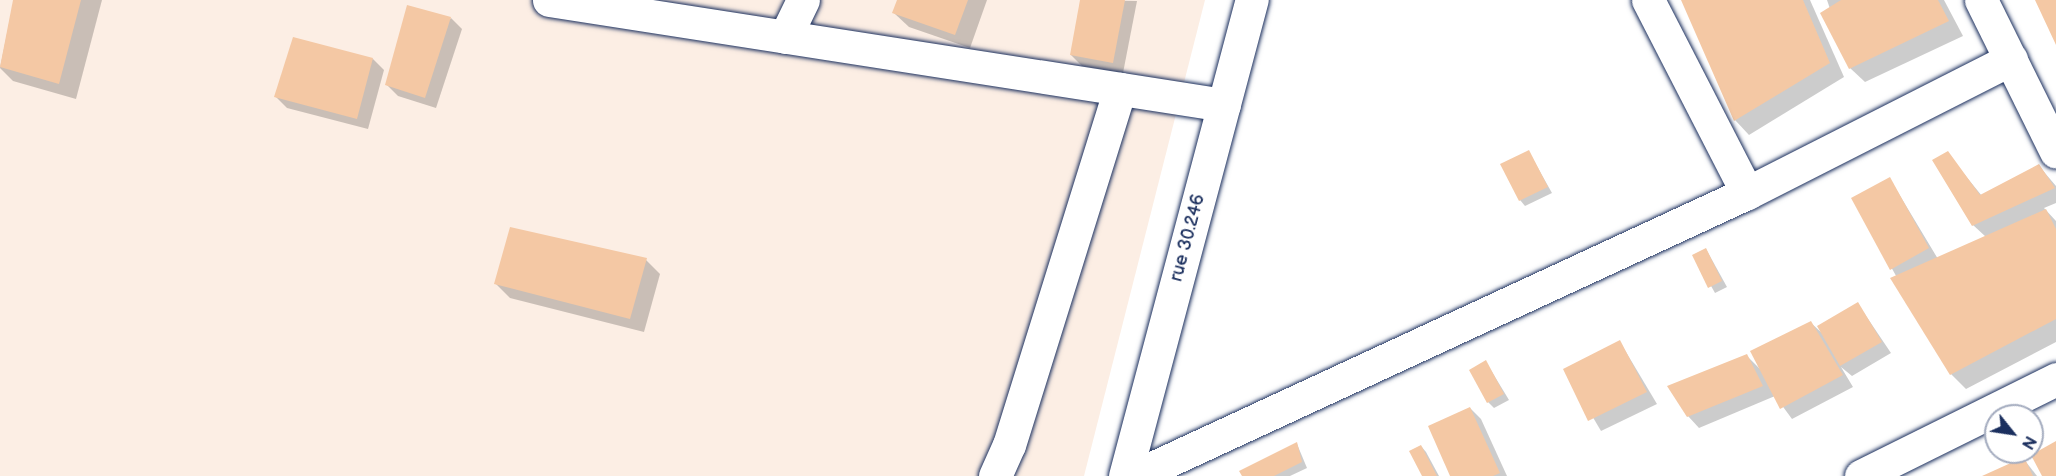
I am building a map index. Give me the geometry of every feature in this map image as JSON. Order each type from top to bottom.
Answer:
[{"type":"street","points":[[549,0],[1224,105]]},
{"type":"street","points":[[785,37],[803,0]]},
{"type":"street","name":"rue 30.246","points":[[1125,476],[1252,0]]},
{"type":"street","points":[[1648,0],[1747,193]]},
{"type":"street","points":[[1981,0],[2056,152]]},
{"type":"street","points":[[1135,476],[1747,193],[2011,59]]},
{"type":"street","points":[[995,476],[1010,445],[1120,89]]},
{"type":"street","points":[[1877,472],[2056,379]]},
{"type":"shaded area","points":[[0,0],[1205,0],[1084,476],[0,476]]},
{"type":"building","points":[[13,0],[81,0],[59,84],[0,67]]},
{"type":"building","points":[[897,0],[968,0],[955,35],[892,13]]},
{"type":"building","points":[[1080,0],[1125,0],[1113,63],[1070,55]]},
{"type":"building","points":[[1681,0],[1803,0],[1830,63],[1734,121]]},
{"type":"building","points":[[1841,0],[1938,0],[1949,21],[1849,69],[1820,13]]},
{"type":"building","points":[[2035,0],[2056,0],[2056,45]]},
{"type":"building","points":[[407,5],[451,17],[425,98],[385,85]]},
{"type":"building","points":[[293,37],[373,58],[357,119],[274,97]]},
{"type":"building","points":[[1529,150],[1548,187],[1519,201],[1500,164]]},
{"type":"building","points":[[1948,151],[1980,195],[2039,164],[2055,188],[1972,226],[1932,160]]},
{"type":"building","points":[[1890,177],[1929,248],[1890,270],[1851,198]]},
{"type":"building","points":[[2046,209],[2056,229],[2056,319],[1950,375],[1890,278]]},
{"type":"building","points":[[510,227],[647,258],[630,319],[494,284]]},
{"type":"building","points":[[1706,248],[1722,281],[1708,288],[1692,255]]},
{"type":"building","points":[[1858,302],[1882,342],[1840,366],[1817,326]]},
{"type":"building","points":[[1811,321],[1843,375],[1780,409],[1750,351]]},
{"type":"building","points":[[1620,340],[1647,392],[1588,421],[1563,369]]},
{"type":"building","points":[[1747,354],[1763,386],[1687,417],[1667,386]]},
{"type":"building","points":[[1486,360],[1504,394],[1487,403],[1469,370]]},
{"type":"building","points":[[1470,407],[1500,473],[1493,476],[1450,476],[1428,426]]},
{"type":"building","points":[[2056,441],[2056,476],[2042,476],[2036,464],[2044,464],[2044,448]]},
{"type":"building","points":[[1297,442],[1302,462],[1274,476],[1242,476],[1239,471]]},
{"type":"building","points":[[1421,445],[1437,476],[1422,476],[1409,451]]},
{"type":"building","points":[[2009,464],[2027,464],[2033,476],[1982,476]]}]
